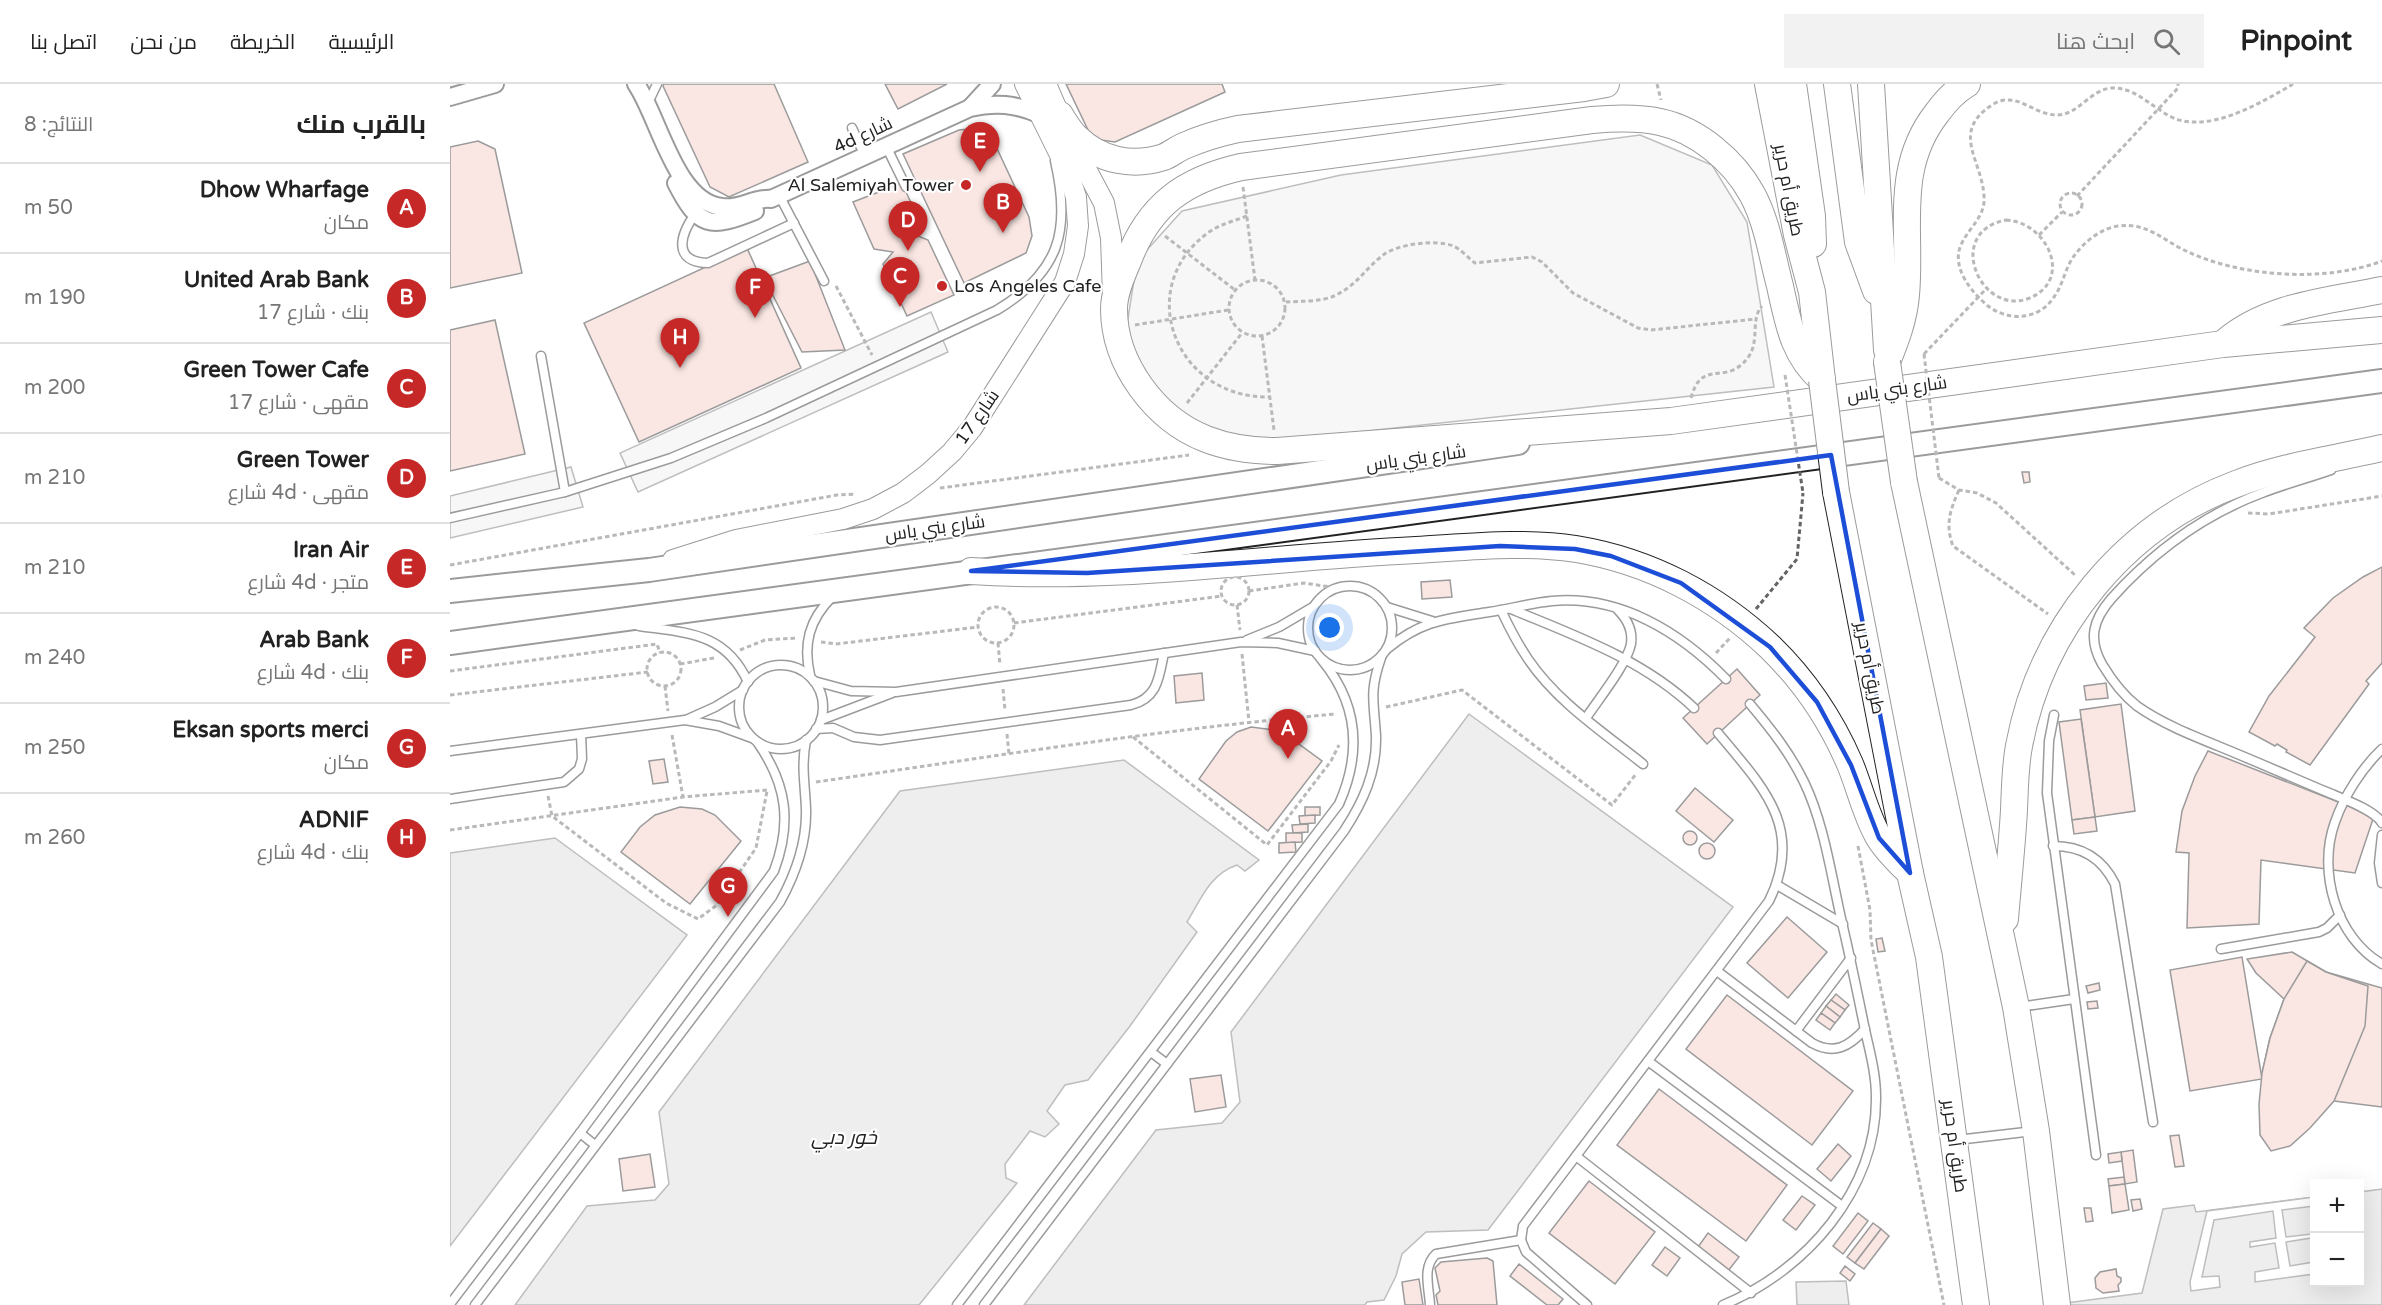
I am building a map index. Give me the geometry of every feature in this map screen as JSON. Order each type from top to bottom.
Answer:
[{"type":"main road","points":[[1049,121],[1091,150],[1109,158],[1128,162],[1148,161],[1167,156],[1201,139],[1238,129],[1572,90],[1606,84]]},
{"type":"main road","name":"طريق أم حرير","points":[[1768,84],[1797,235],[1812,292],[1836,492],[1910,873],[1929,957],[1976,1305]]},
{"type":"main road","points":[[1793,84],[1812,216],[1812,292]]},
{"type":"main road","points":[[1838,84],[1858,242],[1873,287],[1884,308]]},
{"type":"main road","points":[[1871,84],[1887,362],[1904,482],[2016,1007],[2036,1131],[2048,1246],[2057,1305]]},
{"type":"main road","points":[[1887,362],[1902,319],[1906,296],[1908,181],[1914,153],[1926,127],[1944,104],[1967,84]]},
{"type":"main road","points":[[1678,420],[1277,451],[1249,450],[1208,440],[1173,421],[1152,402],[1136,380],[1124,355],[1115,317],[1122,277],[1132,248],[1147,222],[1163,203],[1186,186],[1213,174],[1241,167],[1592,120],[1641,118],[1663,122],[1692,134],[1716,150],[1736,171],[1752,195],[1763,222],[1796,348],[1807,366],[1822,380]]},
{"type":"main road","points":[[2223,344],[2247,326],[2274,314],[2382,290]]},
{"type":"main road","name":"شارع بني ياس","points":[[450,591],[649,570],[1678,420],[2223,344],[2368,328]]},
{"type":"main road","points":[[450,643],[2382,381]]},
{"type":"main road","points":[[2003,946],[2019,746],[2036,684],[2065,626],[2091,590],[2126,551],[2151,531],[2206,496],[2267,474],[2382,448]]},
{"type":"main road","points":[[970,571],[1028,574],[1087,573],[1373,552],[1537,545],[1602,554],[1647,568],[1681,583],[1743,623],[1795,674],[1817,702],[1836,733],[1879,838],[1910,873]]},
{"type":"street","points":[[450,96],[495,84]]},
{"type":"street","name":"4d شارع","points":[[970,108],[992,84]]},
{"type":"street","name":"شارع 17","points":[[1024,84],[1104,203],[1111,238],[1115,317]]},
{"type":"street","name":"شارع 17","points":[[649,570],[727,543],[843,519],[873,509],[903,493],[928,474],[952,452],[972,428],[1065,282],[1074,254],[1078,226],[1076,197],[1049,121],[1046,84]]},
{"type":"street","name":"4d شارع","points":[[637,85],[675,168],[692,190],[700,208],[713,223],[728,222],[762,208],[775,197],[970,108],[988,104],[1005,104],[1023,107],[1049,121]]},
{"type":"lane","points":[[647,106],[657,84]]},
{"type":"lane","points":[[450,518],[565,492],[632,472],[719,439],[997,310],[1020,296],[1040,276],[1054,253],[1062,226],[1063,199],[1049,121]]},
{"type":"lane","points":[[852,128],[865,156]]},
{"type":"lane","points":[[886,146],[906,187]]},
{"type":"lane","points":[[775,197],[794,223],[824,281]]},
{"type":"lane","points":[[700,208],[685,228],[681,238],[682,249],[688,257],[698,263],[708,263],[794,223]]},
{"type":"lane","points":[[541,356],[565,492]]},
{"type":"lane","points":[[2349,464],[2382,453]]},
{"type":"lane","points":[[2338,468],[2233,505],[2204,520],[2177,538],[2127,581],[2098,615],[2094,626],[2095,650],[2107,673],[2137,706],[2188,733],[2346,800],[2377,816],[2382,823]]},
{"type":"lane","points":[[957,1305],[1340,804],[1349,782],[1354,759],[1354,736],[1350,713],[1340,684],[1315,651],[1308,634],[1310,615],[1320,599],[1337,588],[1356,586],[1366,589],[1381,599],[1387,607],[1393,628],[1387,649],[1375,675],[1372,710],[1376,736],[1374,761],[1368,786],[1358,810],[1337,841],[984,1305]]},
{"type":"lane","points":[[685,720],[719,726],[770,748],[783,749],[807,740],[816,729],[823,707],[806,658],[807,640],[820,609],[846,588]]},
{"type":"lane","points":[[1387,649],[1409,633],[1433,621],[1553,601],[1575,601],[1616,609],[1657,624],[1709,661],[1726,679]]},
{"type":"lane","points":[[1241,642],[1279,627],[1314,607]]},
{"type":"lane","points":[[1387,607],[1433,621]]},
{"type":"lane","points":[[1506,609],[1626,658],[1662,680],[1695,708]]},
{"type":"lane","points":[[1506,609],[1528,660],[1546,682],[1643,764]]},
{"type":"lane","points":[[1586,718],[1626,658],[1631,644],[1631,630],[1626,617],[1616,609]]},
{"type":"lane","points":[[609,622],[693,634],[721,645],[732,655],[748,682]]},
{"type":"lane","points":[[450,1304],[774,871],[785,831],[785,810],[768,757],[741,720],[739,700],[742,690],[758,672],[770,667],[784,666],[850,691],[896,692],[1241,642],[1278,643],[1315,651]]},
{"type":"lane","points":[[816,729],[833,728],[854,737],[880,740],[1139,703],[1152,693],[1156,686],[1164,653]]},
{"type":"lane","points":[[1321,659],[1330,666],[1351,671],[1362,669],[1381,658]]},
{"type":"lane","points":[[450,752],[685,720],[715,707],[742,690]]},
{"type":"lane","points":[[820,720],[896,692]]},
{"type":"lane","points":[[1723,1305],[1751,1293],[1778,1276],[1824,1232],[1842,1206],[1864,1165],[1875,1120],[1875,1074],[1851,958],[1816,815],[1805,784],[1790,756],[1772,729],[1750,704]]},
{"type":"lane","points":[[2054,715],[2047,767],[2047,793],[2096,1155]]},
{"type":"lane","points":[[1587,1305],[1530,1256],[1522,1246],[1521,1233],[1526,1220],[1769,901],[1777,885],[1783,861],[1783,836],[1777,812],[1765,791],[1718,733]]},
{"type":"lane","points":[[450,799],[564,782],[579,769],[583,750],[580,734]]},
{"type":"lane","points":[[475,1305],[780,902],[792,880],[803,841],[806,809],[802,784],[807,740]]},
{"type":"lane","points":[[2382,748],[2358,777],[2335,822],[2329,859],[2330,878],[2340,915],[2348,932],[2359,947],[2382,964]]},
{"type":"lane","points":[[2382,835],[2379,863],[2382,884]]},
{"type":"lane","points":[[2053,846],[2066,846],[2091,854],[2105,867],[2115,884],[2153,1122]]},
{"type":"lane","points":[[1777,885],[1843,924]]},
{"type":"lane","points":[[2222,949],[2319,932],[2327,928],[2340,915]]},
{"type":"lane","points":[[1796,1031],[1851,958]]},
{"type":"lane","points":[[1717,971],[1822,1048],[1834,1050],[1845,1046],[1865,1029]]},
{"type":"lane","points":[[2016,1007],[2074,999]]},
{"type":"lane","points":[[1151,1052],[1167,1064]]},
{"type":"lane","points":[[1648,1061],[1842,1206]]},
{"type":"lane","points":[[1954,1141],[2036,1131]]},
{"type":"lane","points":[[580,1133],[595,1145]]},
{"type":"lane","points":[[1576,1156],[1751,1293]]},
{"type":"lane","points":[[1430,1305],[1427,1268],[1430,1260],[1436,1254],[1521,1240]]},
{"type":"path","points":[[2077,196],[2178,88],[2178,84]]},
{"type":"path","points":[[2293,84],[2268,100],[2221,118],[2185,122],[2168,116],[2130,92],[2109,88],[2099,91],[2069,113],[2058,115],[2010,99],[2001,100],[1982,113],[1973,123],[1969,138],[1984,187],[1985,201],[1979,218],[1961,244],[1958,259],[1968,286],[1988,306],[2002,314],[2018,317],[2029,316],[2043,310],[2055,297],[2072,258],[2085,243],[2101,232],[2119,226],[2142,226],[2184,250],[2221,264],[2265,272],[2295,274],[2335,271],[2382,261]]},
{"type":"path","points":[[1241,167],[1255,280]]},
{"type":"path","points":[[2067,194],[2077,196],[2081,201],[2079,212],[2073,215],[2062,212],[2060,207],[2063,197],[2067,194]]},
{"type":"path","points":[[2039,235],[2062,212]]},
{"type":"path","points":[[1247,216],[1221,225],[1208,233],[1188,254],[1173,285],[1170,302],[1171,320],[1182,352],[1206,379],[1229,391],[1243,395],[1270,397]]},
{"type":"path","points":[[2006,220],[2024,224],[2039,235],[2049,249],[2052,266],[2048,282],[2042,289],[2028,298],[2019,300],[2002,297],[1987,288],[1976,274],[1972,257],[1976,240],[1982,232],[1997,222],[2006,220]]},
{"type":"path","points":[[1147,222],[1235,290]]},
{"type":"path","points":[[1286,303],[1334,297],[1352,286],[1381,256],[1397,247],[1444,243],[1456,247],[1475,263],[1532,257],[1542,262],[1574,293],[1638,328],[1651,330],[1756,319]]},
{"type":"path","points":[[1255,280],[1272,284],[1279,290],[1286,303],[1282,322],[1263,336],[1242,333],[1235,327],[1228,310],[1228,303],[1235,290],[1244,282],[1255,280]]},
{"type":"path","points":[[1678,420],[1695,383],[1704,376],[1739,367],[1752,353],[1759,310],[1780,287]]},
{"type":"path","points":[[1987,288],[1924,354],[1939,478],[1959,490],[1977,493],[1996,503],[2091,590]]},
{"type":"path","points":[[1115,317],[1171,320],[1228,310]]},
{"type":"path","points":[[1173,421],[1242,333]]},
{"type":"path","points":[[1263,336],[1277,451]]},
{"type":"path","points":[[1709,661],[1797,559],[1803,493],[1783,364]]},
{"type":"path","points":[[1959,490],[1952,506],[1948,532],[1953,546],[2065,626]]},
{"type":"path","points":[[2233,505],[2249,514],[2259,515],[2382,496]]},
{"type":"path","points":[[1222,596],[1223,584],[1233,577],[1244,576]]},
{"type":"path","points":[[1014,623],[1222,596],[1231,604],[1238,605],[1248,597],[1249,591],[1245,580],[1233,577]]},
{"type":"path","points":[[1249,591],[1304,583],[1337,588]]},
{"type":"path","points":[[1238,605],[1249,722]]},
{"type":"path","points":[[994,608],[1008,611],[1014,623],[1010,636],[998,643],[985,639],[978,627],[983,614],[994,608]]},
{"type":"path","points":[[680,664],[732,655],[765,640],[792,638],[836,644],[978,627]]},
{"type":"path","points":[[998,643],[1009,754]]},
{"type":"path","points":[[450,670],[657,644],[660,653]]},
{"type":"path","points":[[660,653],[672,654],[680,664],[680,676],[672,685],[665,686],[654,682],[648,672],[650,660],[660,653]]},
{"type":"path","points":[[450,695],[648,672]]},
{"type":"path","points":[[665,686],[669,722],[684,797]]},
{"type":"path","points":[[1372,710],[1462,690],[1612,804],[1643,764]]},
{"type":"path","points":[[802,784],[1133,737],[1249,722],[1350,713]]},
{"type":"path","points":[[1133,737],[1267,844],[1331,761],[1339,747],[1339,736]]},
{"type":"path","points":[[547,785],[552,816],[666,903],[698,919],[717,905],[756,848],[767,790]]},
{"type":"path","points":[[450,830],[684,797],[780,789]]},
{"type":"path","points":[[1857,843],[1870,910],[1871,940],[1944,1305]]},
{"type":"highlighted area","points":[[1831,455],[1910,873],[1879,838],[1851,765],[1817,702],[1770,647],[1681,583],[1611,556],[1575,549],[1500,546],[1087,573],[971,571]]},
{"type":"shaded area","points":[[1640,135],[1712,165],[1747,222],[1774,387],[1238,445],[1185,427],[1142,371],[1126,331],[1137,261],[1182,211],[1341,175]]},
{"type":"shaded area","points":[[931,312],[948,352],[638,492],[620,453]]},
{"type":"shaded area","points":[[571,467],[583,507],[450,538],[450,496]]},
{"type":"water","points":[[1469,714],[1733,907],[1488,1230],[1426,1232],[1402,1254],[1396,1276],[1384,1300],[1367,1302],[1365,1305],[1024,1305],[1156,1130],[1222,1123],[1240,1102],[1231,1032]]},
{"type":"water","name":"خور دبي","points":[[1124,760],[1259,860],[1245,871],[1237,865],[1228,869],[1207,888],[1187,922],[1197,932],[1088,1080],[1065,1085],[1047,1111],[1059,1124],[1045,1137],[1030,1131],[1005,1164],[1006,1178],[1017,1183],[919,1305],[515,1305],[587,1206],[655,1200],[669,1184],[659,1112],[900,791]]},
{"type":"water","points":[[555,838],[687,935],[450,1246],[450,853]]},
{"type":"water","points":[[2382,1189],[2382,1305],[2051,1305],[2142,1293],[2163,1209],[2194,1205],[2196,1212],[2310,1198],[2310,1287],[2364,1287],[2364,1191]]},
{"type":"water","points":[[1846,1281],[1849,1305],[1797,1305],[1796,1282]]},
{"type":"pier","points":[[2310,1198],[2310,1206],[2282,1210],[2286,1237],[2310,1234],[2310,1238],[2286,1242],[2290,1266],[2310,1263],[2310,1275],[2255,1282],[2255,1272],[2279,1268],[2275,1243],[2250,1247],[2250,1242],[2276,1238],[2273,1211],[2214,1220],[2202,1277],[2219,1276],[2220,1287],[2191,1291],[2190,1282],[2207,1211]]},
{"type":"building","points":[[664,84],[774,84],[808,162],[729,197],[710,187]]},
{"type":"building","points":[[885,84],[947,84],[898,109]]},
{"type":"building","points":[[1066,84],[1222,84],[1225,92],[1115,142],[1101,140],[1089,132]]},
{"type":"building","name":"Al Salemiyah Tower","points":[[979,128],[993,140],[1029,217],[1032,236],[1026,253],[964,283],[903,154],[959,130]]},
{"type":"building","points":[[478,141],[495,149],[522,273],[450,288],[450,147]]},
{"type":"building","points":[[902,183],[923,229],[918,236],[928,240],[954,295],[907,316],[883,264],[893,252],[874,249],[853,202]]},
{"type":"building","points":[[747,248],[801,368],[639,442],[584,323]]},
{"type":"building","points":[[810,261],[845,350],[802,352],[764,278]]},
{"type":"building","points":[[495,320],[525,454],[450,471],[450,330]]},
{"type":"building","points":[[2022,472],[2029,472],[2030,482],[2024,483]]},
{"type":"building","points":[[2382,567],[2382,663],[2366,681],[2369,684],[2310,765],[2286,752],[2287,750],[2277,744],[2275,746],[2249,732],[2269,696],[2315,637],[2304,628],[2333,598]]},
{"type":"building","points":[[1450,580],[1452,597],[1422,599],[1421,582]]},
{"type":"building","points":[[1737,669],[1760,695],[1707,744],[1683,718]]},
{"type":"building","points":[[1202,673],[1204,700],[1176,703],[1174,676]]},
{"type":"building","points":[[2106,683],[2108,698],[2086,700],[2084,686]]},
{"type":"building","points":[[2121,704],[2135,811],[2095,817],[2080,710]]},
{"type":"building","points":[[2081,719],[2095,817],[2072,820],[2059,722]]},
{"type":"building","points":[[1251,727],[1281,731],[1322,761],[1268,831],[1199,779],[1226,741],[1237,732]]},
{"type":"building","points":[[2208,751],[2374,816],[2355,873],[2261,860],[2259,924],[2187,928],[2189,853],[2176,852],[2182,811],[2195,776]]},
{"type":"building","points":[[664,759],[668,782],[653,784],[649,761]]},
{"type":"building","points":[[1695,788],[1733,820],[1714,842],[1676,811]]},
{"type":"building","points":[[680,807],[702,809],[715,815],[741,841],[690,904],[621,852],[640,827],[655,815]]},
{"type":"building","points":[[1305,807],[1320,807],[1320,815],[1305,816]]},
{"type":"building","points":[[1315,815],[1315,823],[1300,824],[1299,816]]},
{"type":"building","points":[[2095,817],[2097,831],[2074,834],[2072,820]]},
{"type":"building","points":[[1308,824],[1308,832],[1293,833],[1292,825]]},
{"type":"building","points":[[1687,831],[1693,831],[1697,838],[1693,845],[1687,845],[1683,841],[1683,835]]},
{"type":"building","points":[[1286,833],[1302,833],[1302,842],[1286,843]]},
{"type":"building","points":[[1295,842],[1296,852],[1279,853],[1279,843]]},
{"type":"building","points":[[1707,843],[1715,851],[1707,859],[1699,851]]},
{"type":"building","points":[[1787,917],[1827,952],[1788,998],[1747,963]]},
{"type":"building","points":[[1882,938],[1885,951],[1878,952],[1876,939]]},
{"type":"building","points":[[2292,952],[2326,972],[2382,988],[2382,1107],[2334,1101],[2262,1073],[2270,1038],[2284,999],[2256,973],[2247,959]]},
{"type":"building","points":[[2242,957],[2262,1079],[2190,1091],[2170,970]]},
{"type":"building","points":[[2307,961],[2326,972],[2368,986],[2365,1026],[2334,1101],[2290,1146],[2271,1151],[2260,1135],[2259,1104],[2262,1073],[2270,1038],[2284,999]]},
{"type":"building","points":[[2099,983],[2100,990],[2088,993],[2086,986]]},
{"type":"building","points":[[1836,994],[1849,1005],[1845,1010],[1831,1000]]},
{"type":"building","points":[[1727,995],[1853,1091],[1812,1145],[1686,1049]]},
{"type":"building","points":[[1831,1000],[1845,1010],[1840,1017],[1826,1006]]},
{"type":"building","points":[[2097,1001],[2098,1008],[2088,1009],[2087,1002]]},
{"type":"building","points":[[1826,1006],[1840,1017],[1835,1023],[1821,1013]]},
{"type":"building","points":[[1821,1013],[1835,1023],[1830,1030],[1816,1020]]},
{"type":"building","points":[[1221,1075],[1226,1107],[1195,1112],[1190,1079]]},
{"type":"building","points":[[1659,1089],[1787,1185],[1746,1241],[1617,1145]]},
{"type":"building","points":[[2179,1135],[2184,1166],[2175,1167],[2170,1136]]},
{"type":"building","points":[[1838,1144],[1851,1156],[1831,1181],[1817,1169]]},
{"type":"building","points":[[2133,1150],[2137,1182],[2125,1184],[2121,1152]]},
{"type":"building","points":[[2121,1152],[2122,1161],[2109,1163],[2108,1154]]},
{"type":"building","points":[[650,1154],[655,1187],[623,1191],[619,1159]]},
{"type":"building","points":[[2124,1177],[2125,1184],[2109,1186],[2108,1179]]},
{"type":"building","points":[[1589,1181],[1655,1232],[1615,1284],[1549,1233]]},
{"type":"building","points":[[2125,1184],[2129,1210],[2112,1213],[2109,1186]]},
{"type":"building","points":[[1802,1196],[1815,1205],[1796,1230],[1783,1220]]},
{"type":"building","points":[[2140,1199],[2142,1209],[2133,1211],[2131,1200]]},
{"type":"building","points":[[2084,1208],[2091,1208],[2093,1221],[2086,1222]]},
{"type":"building","points":[[1858,1213],[1868,1221],[1843,1254],[1833,1246]]},
{"type":"building","points":[[1873,1223],[1881,1229],[1855,1263],[1847,1257]]},
{"type":"building","points":[[1881,1229],[1889,1236],[1864,1269],[1855,1263]]},
{"type":"building","points":[[1708,1233],[1739,1257],[1728,1271],[1698,1247]]},
{"type":"building","points":[[1665,1247],[1680,1258],[1667,1276],[1652,1265]]},
{"type":"building","points":[[1487,1258],[1493,1261],[1497,1305],[1438,1305],[1436,1295],[1440,1291],[1435,1268],[1441,1262]]},
{"type":"building","points":[[1519,1264],[1563,1299],[1558,1305],[1547,1305],[1510,1276]]},
{"type":"building","points":[[1845,1266],[1855,1274],[1850,1281],[1840,1273]]},
{"type":"building","points":[[2116,1269],[2117,1276],[2121,1278],[2118,1285],[2119,1291],[2103,1293],[2096,1288],[2095,1278],[2100,1272]]},
{"type":"building","points":[[1419,1279],[1423,1305],[1405,1305],[1402,1282]]},
{"type":"place","name":"Iran Air","points":[[980,172]]},
{"type":"place","name":"Al Salemiyah Tower","points":[[966,185]]},
{"type":"place","name":"United Arab Bank","points":[[1003,233]]},
{"type":"place","name":"Green Tower","points":[[908,251]]},
{"type":"place","name":"Los Angeles Cafe","points":[[942,286]]},
{"type":"place","name":"Green Tower Cafe","points":[[900,307]]},
{"type":"place","name":"Arab Bank","points":[[755,318]]},
{"type":"place","name":"ADNIF","points":[[680,368]]},
{"type":"place","name":"Dhow Wharfage","points":[[1288,759]]},
{"type":"place","name":"Eksan sports merci","points":[[728,917]]}]
